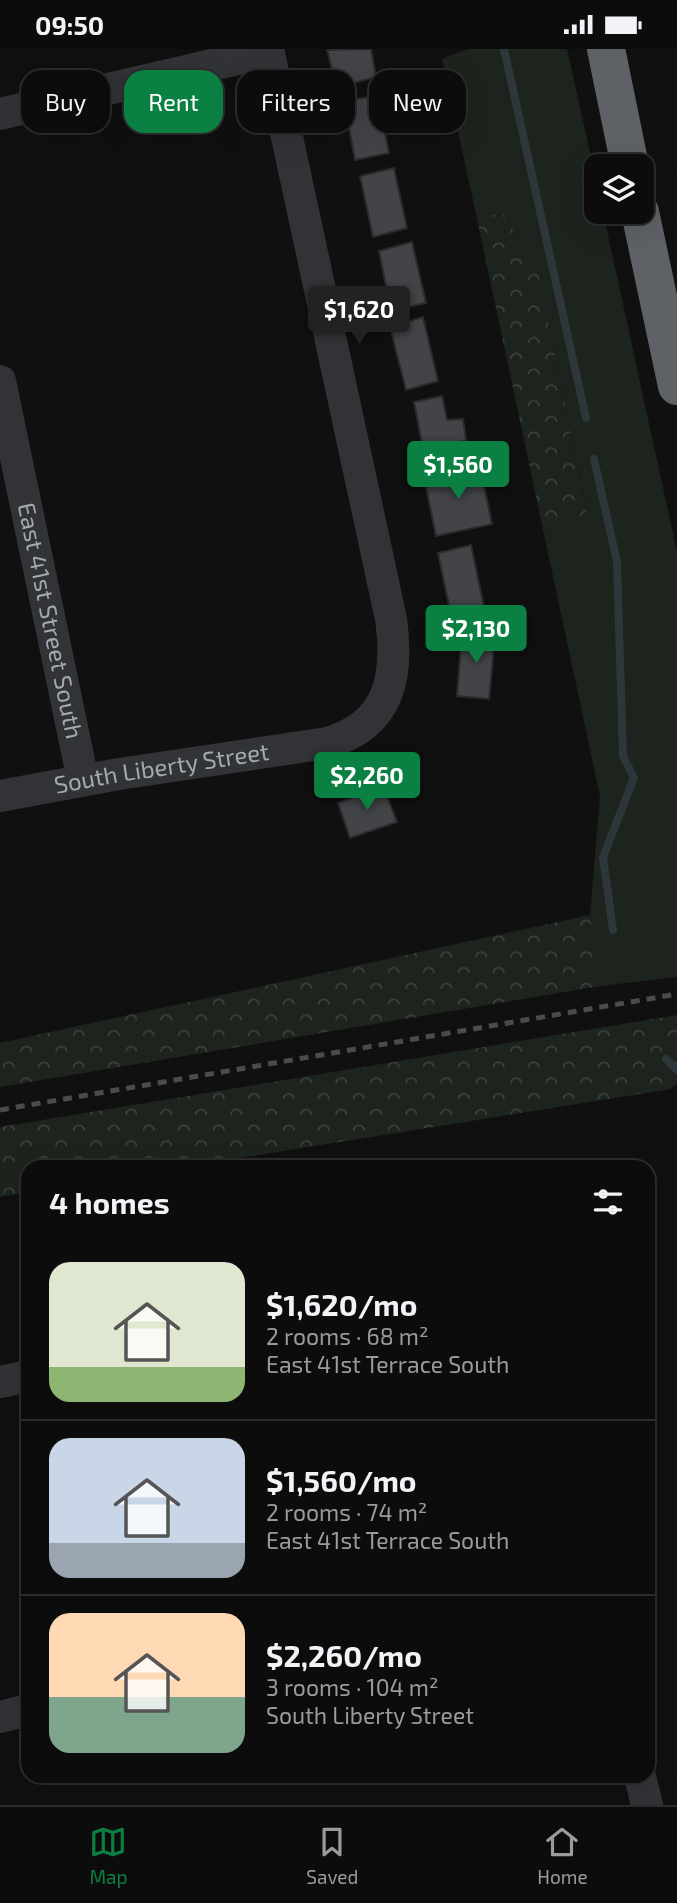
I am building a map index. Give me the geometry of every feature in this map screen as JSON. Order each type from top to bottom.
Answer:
[{"type":"highway","points":[[606,49],[628,154]]},
{"type":"highway","points":[[643,224],[677,386]]},
{"type":"street","points":[[0,114],[268,50]]},
{"type":"street","name":"South Liberty Street","points":[[0,796],[83,780],[342,739],[359,729],[385,701],[393,677],[395,651],[268,50]]},
{"type":"street","name":"East 41st Street South","points":[[0,381],[83,780]]},
{"type":"street","points":[[0,1382],[21,1378]]},
{"type":"street","points":[[0,1717],[21,1712]]},
{"type":"street","points":[[642,1783],[647,1805]]},
{"type":"green space","points":[[468,49],[567,49],[590,154],[584,154],[584,224],[606,224],[677,552],[677,977],[600,986],[590,915],[600,796],[544,534],[587,513],[535,255],[516,237],[507,215],[476,214],[458,133],[466,133],[466,70],[444,70],[442,59]]},
{"type":"green space","points":[[476,214],[507,215],[516,237],[535,255],[587,514],[544,534]]},
{"type":"green space","points":[[590,915],[600,986],[0,1087],[0,1043]]},
{"type":"green space","points":[[677,1015],[677,1083],[671,1089],[227,1160],[21,1160],[21,1193],[0,1197],[0,1127]]},
{"type":"building","points":[[371,49],[375,70],[369,70],[369,79],[355,83],[355,70],[332,70],[327,50]]},
{"type":"building","points":[[369,97],[369,133],[385,133],[389,153],[355,160],[350,133],[355,133],[355,99]]},
{"type":"building","points":[[394,168],[407,228],[373,237],[360,176]]},
{"type":"building","points":[[412,242],[426,303],[391,311],[379,251]]},
{"type":"building","points":[[423,317],[438,381],[406,390],[390,327]]},
{"type":"building","points":[[442,396],[447,420],[463,419],[466,440],[457,444],[458,453],[425,460],[414,402]]},
{"type":"building","points":[[480,466],[492,524],[436,536],[424,477]]},
{"type":"building","points":[[471,545],[484,607],[451,615],[438,553]]},
{"type":"building","points":[[462,631],[495,636],[489,699],[457,696]]},
{"type":"building","points":[[383,786],[397,822],[350,838],[338,803]]},
{"type":"waterway","points":[[504,49],[586,418]]},
{"type":"waterway","points":[[594,459],[617,562],[623,756],[634,778],[603,857],[613,930]]},
{"type":"waterway","points":[[666,1059],[677,1070]]},
{"type":"railway","points":[[0,1110],[677,994]]}]
